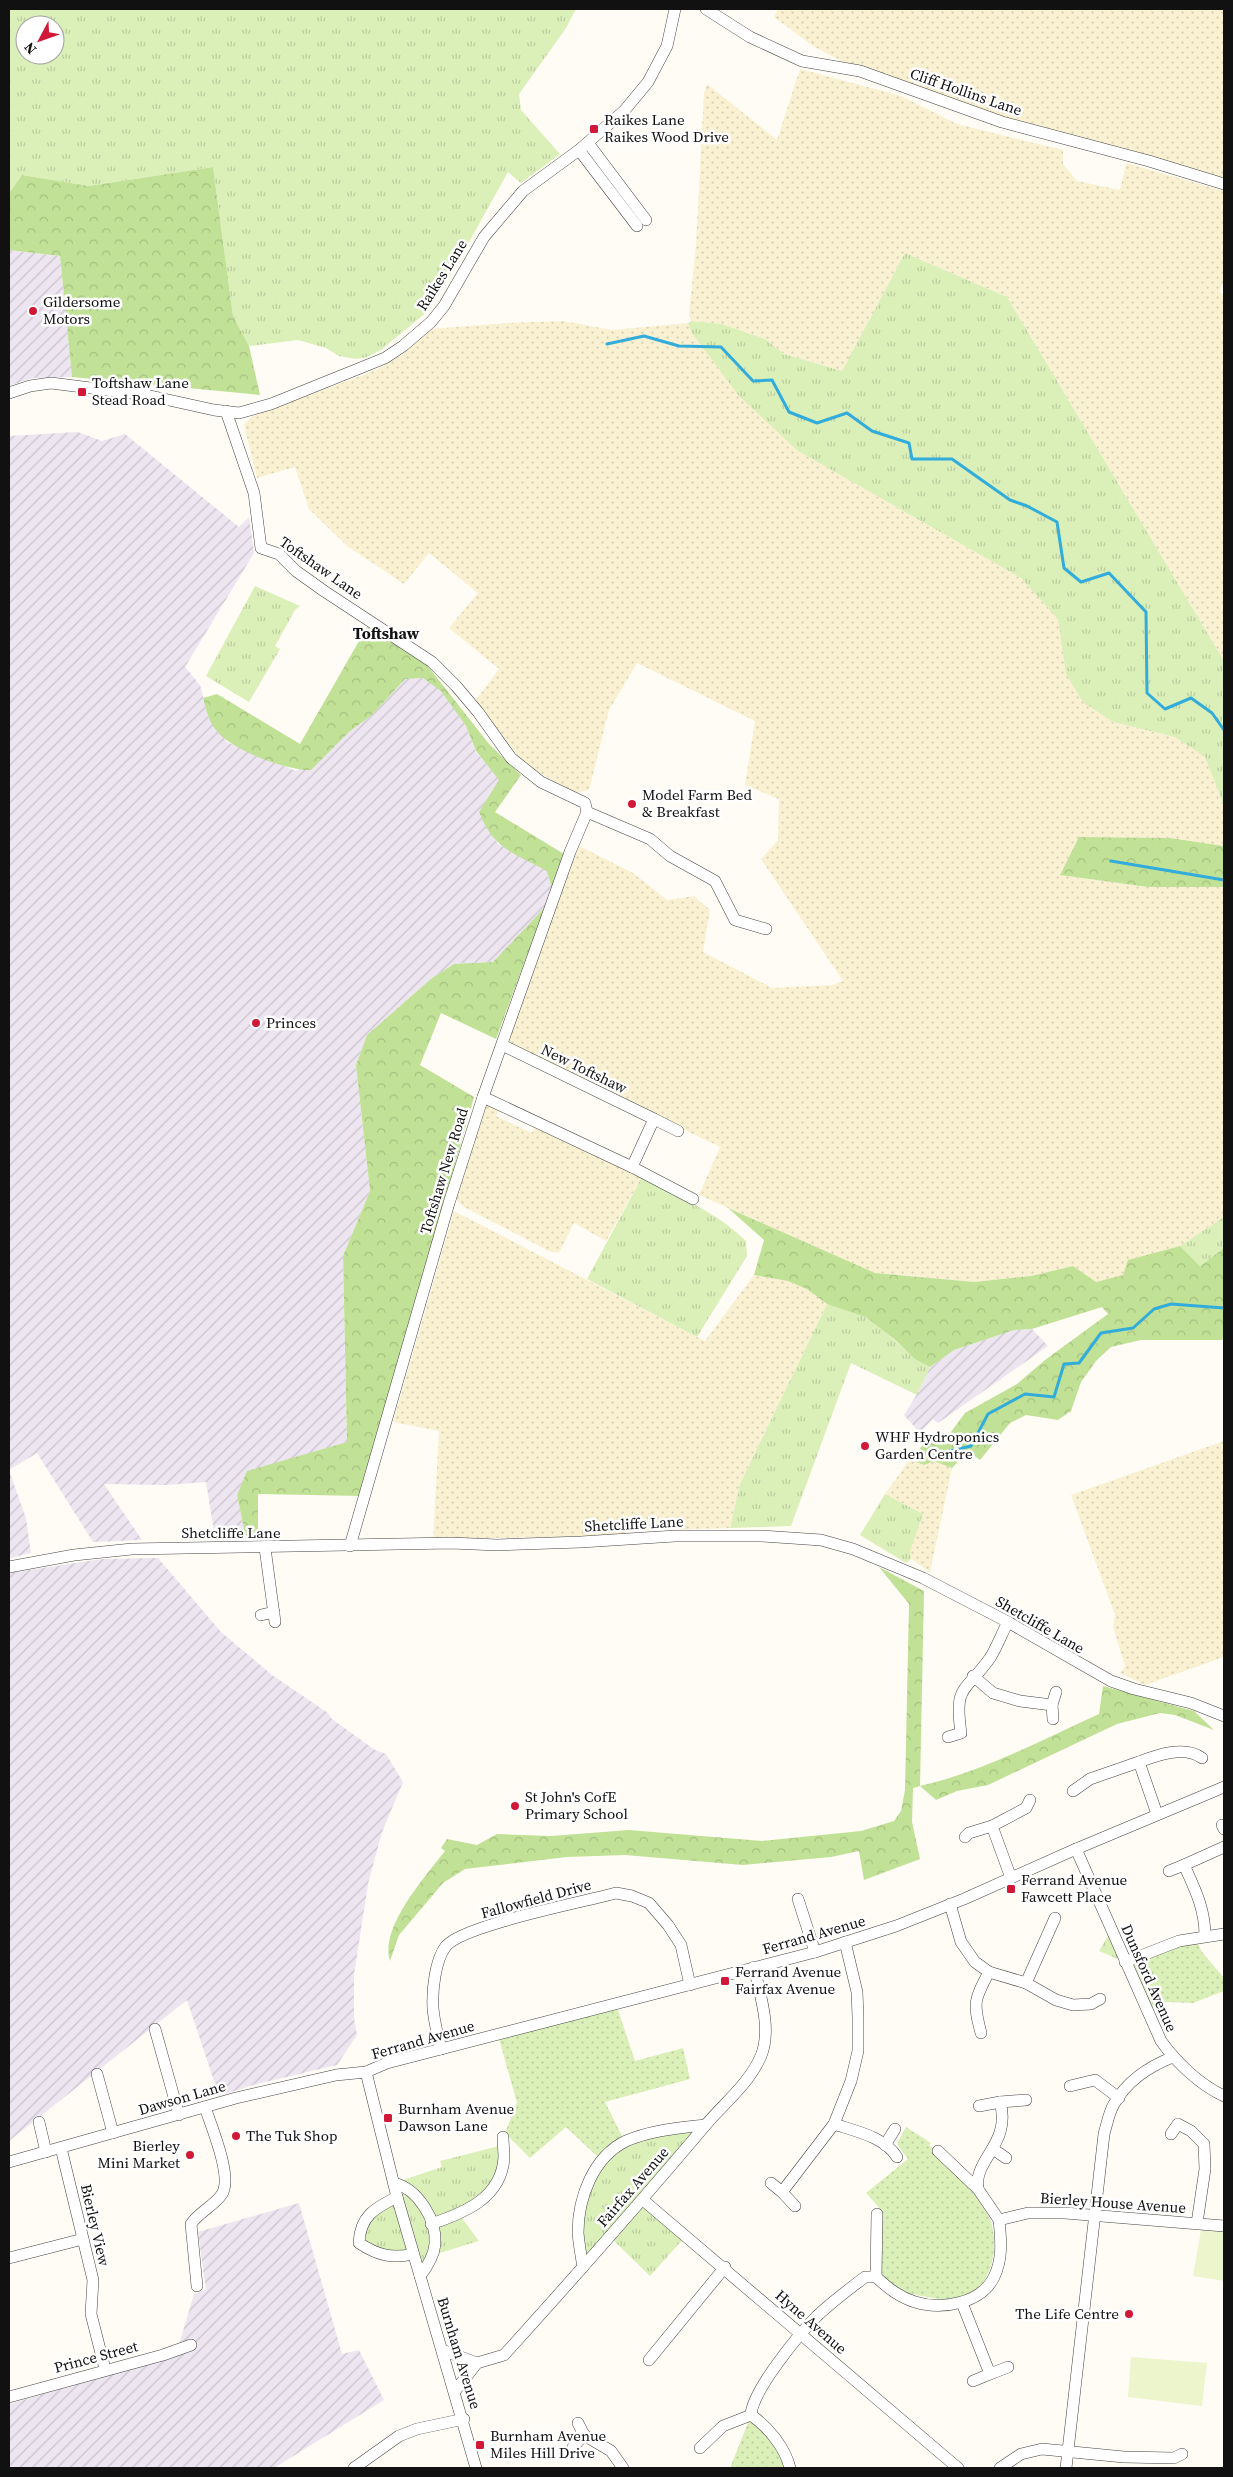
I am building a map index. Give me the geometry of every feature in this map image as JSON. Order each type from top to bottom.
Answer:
[{"type":"street","name":"Raikes Lane","points":[[226,411],[239,413],[272,404],[366,367],[403,346],[431,322],[444,306],[484,237],[522,191],[584,146],[624,112],[648,82],[667,46],[676,9]]},
{"type":"street","name":"Cliff Hollins Lane","points":[[706,9],[750,36],[802,61],[860,71],[1002,122],[1149,161],[1224,184]]},
{"type":"street","points":[[584,146],[641,223]]},
{"type":"street","points":[[9,393],[30,386],[51,383],[146,395],[226,411]]},
{"type":"street","name":"Toftshaw Lane","points":[[226,411],[254,493],[261,548],[279,554],[296,571],[324,591],[432,662],[478,712],[511,758],[541,782],[585,803],[587,812]]},
{"type":"street","points":[[587,812],[650,839],[670,856],[715,881],[735,920],[766,930]]},
{"type":"street","name":"Toftshaw New Road","points":[[350,1546],[449,1203],[482,1097],[570,852],[587,812]]},
{"type":"street","name":"New Toftshaw","points":[[502,1045],[678,1131]]},
{"type":"street","points":[[482,1097],[632,1167],[693,1199]]},
{"type":"street","points":[[632,1167],[654,1119]]},
{"type":"street","name":"Shetcliffe Lane","points":[[9,1567],[74,1555],[132,1550],[581,1542],[685,1536],[761,1536],[821,1540],[853,1549],[923,1578],[1008,1622],[1111,1681],[1134,1689],[1191,1703],[1224,1716]]},
{"type":"street","points":[[261,1615],[274,1617],[265,1548]]},
{"type":"street","points":[[948,1737],[961,1733],[957,1708],[960,1693],[991,1657],[1008,1622]]},
{"type":"street","points":[[973,1676],[993,1693],[1020,1701],[1052,1705]]},
{"type":"street","points":[[1053,1719],[1052,1705],[1056,1692]]},
{"type":"street","points":[[1073,1790],[1089,1776],[1170,1753],[1198,1752]]},
{"type":"street","points":[[1139,1762],[1157,1814]]},
{"type":"street","name":"Ferrand Avenue","points":[[366,2072],[387,2063],[815,1952],[896,1926],[1157,1814],[1224,1788]]},
{"type":"street","points":[[966,1833],[992,1826],[1031,1806]]},
{"type":"street","points":[[992,1826],[1011,1878]]},
{"type":"street","points":[[1170,1871],[1224,1846]]},
{"type":"street","name":"Dunsford Avenue","points":[[1076,1849],[1161,2041],[1173,2058],[1213,2091],[1224,2096]]},
{"type":"street","points":[[1184,1865],[1200,1900],[1205,1917],[1206,1936]]},
{"type":"street","name":"Fallowfield Drive","points":[[441,2049],[433,2008],[435,1981],[441,1956],[445,1947],[454,1938],[496,1923],[616,1893],[632,1896],[649,1903],[668,1925],[681,1945],[690,1985]]},
{"type":"street","points":[[798,1899],[815,1952]]},
{"type":"street","points":[[950,1904],[962,1942],[976,1962],[989,1972],[1026,1983],[1056,2000],[1073,2005],[1091,2004],[1100,1999]]},
{"type":"street","points":[[1026,1983],[1055,1918]]},
{"type":"street","points":[[1125,1962],[1180,1941],[1224,1934]]},
{"type":"street","points":[[782,2192],[834,2124],[851,2081],[858,2051],[857,1992],[845,1942]]},
{"type":"street","name":"Fairfax Avenue","points":[[477,2363],[504,2355],[643,2200],[751,2075],[762,2054],[766,2022],[754,1967]]},
{"type":"street","points":[[981,2033],[974,2008],[978,1994],[989,1972]]},
{"type":"street","points":[[155,2029],[179,2115]]},
{"type":"street","points":[[1066,2468],[1104,2134],[1114,2104],[1136,2078],[1152,2066],[1173,2058]]},
{"type":"street","points":[[1095,2080],[1100,2069]]},
{"type":"street","name":"Dawson Lane","points":[[9,2162],[205,2107],[336,2075],[366,2072]]},
{"type":"street","name":"Burnham Avenue","points":[[366,2072],[397,2198],[464,2419],[476,2468]]},
{"type":"street","points":[[97,2074],[113,2133]]},
{"type":"street","points":[[1095,2080],[1119,2098]]},
{"type":"street","points":[[1070,2086],[1095,2080]]},
{"type":"street","points":[[979,2106],[1026,2100]]},
{"type":"street","points":[[978,2190],[978,2176],[1002,2132],[1003,2111],[1000,2102]]},
{"type":"street","points":[[197,2286],[191,2224],[198,2214],[221,2196],[224,2190],[226,2175],[205,2107]]},
{"type":"street","points":[[38,2122],[46,2152]]},
{"type":"street","points":[[834,2124],[885,2145],[892,2149],[897,2156]]},
{"type":"street","points":[[1171,2134],[1178,2124],[1191,2132],[1204,2144],[1205,2169],[1197,2223]]},
{"type":"street","name":"Fairfax Avenue","points":[[583,2267],[578,2232],[583,2195],[601,2160],[625,2142],[664,2130],[706,2125]]},
{"type":"street","points":[[885,2145],[895,2129]]},
{"type":"street","points":[[431,2224],[459,2214],[482,2202],[496,2184],[504,2158],[504,2138]]},
{"type":"street","name":"Bierley View","points":[[61,2148],[93,2280],[91,2314],[105,2369]]},
{"type":"street","points":[[993,2149],[1006,2158]]},
{"type":"street","points":[[751,2415],[751,2408],[768,2377],[801,2334],[817,2316],[865,2277],[876,2277],[889,2290],[916,2303],[940,2304],[962,2302],[983,2292],[994,2278],[1002,2243],[999,2220],[978,2190],[938,2151]]},
{"type":"street","points":[[394,2183],[402,2185],[416,2194],[431,2224],[435,2243],[432,2256],[420,2276]]},
{"type":"street","points":[[771,2183],[795,2206]]},
{"type":"street","points":[[397,2198],[369,2214],[359,2228],[359,2242],[383,2256],[398,2258],[413,2254]]},
{"type":"street","name":"Hyne Avenue","points":[[643,2200],[725,2267],[958,2468]]},
{"type":"street","points":[[876,2277],[877,2214]]},
{"type":"street","name":"Bierley House Avenue","points":[[999,2220],[1028,2214],[1095,2215],[1224,2226]]},
{"type":"street","points":[[9,2258],[83,2239]]},
{"type":"street","points":[[649,2360],[725,2267]]},
{"type":"street","points":[[962,2302],[990,2374]]},
{"type":"street","name":"Prince Street","points":[[9,2397],[105,2369],[163,2355],[191,2345]]},
{"type":"street","points":[[442,2350],[477,2363],[455,2391]]},
{"type":"street","points":[[973,2380],[1008,2368]]},
{"type":"street","points":[[700,2448],[723,2426],[751,2415]]},
{"type":"street","points":[[751,2415],[761,2422],[776,2441],[787,2458],[790,2468]]},
{"type":"street","points":[[354,2468],[399,2436],[417,2428],[464,2419]]},
{"type":"street","points":[[578,2423],[584,2435],[611,2451],[623,2468]]},
{"type":"street","points":[[573,2447],[584,2435]]},
{"type":"street","points":[[1000,2468],[1021,2454],[1042,2449],[1068,2450],[1124,2463],[1174,2458],[1182,2454]]},
{"type":"shaded area","points":[[778,9],[1224,9],[1224,184],[1002,122],[860,71],[813,46],[774,17]]},
{"type":"shaded area","points":[[800,69],[901,96],[957,124],[1063,150],[1063,164],[1077,181],[1120,190],[1126,163],[1224,191],[1224,279],[1220,292],[1224,296],[1224,661],[1007,297],[905,253],[842,371],[784,354],[764,339],[722,324],[691,321],[689,315],[696,244],[704,93],[707,84],[777,140]]},
{"type":"shaded area","points":[[9,250],[60,256],[72,377],[33,378],[9,386]]},
{"type":"shaded area","points":[[563,321],[612,330],[688,323],[692,333],[798,451],[1021,578],[1059,619],[1066,674],[1113,722],[1175,737],[1205,757],[1224,806],[1224,846],[1170,838],[1079,837],[1060,875],[1148,887],[1224,887],[1224,1217],[1180,1246],[1129,1260],[1123,1275],[1096,1282],[1073,1266],[1031,1276],[974,1282],[875,1273],[699,1195],[720,1147],[508,1045],[528,980],[579,846],[633,873],[667,900],[694,896],[710,910],[703,952],[772,988],[833,985],[843,981],[761,859],[778,840],[779,799],[745,785],[755,721],[637,663],[609,710],[589,790],[575,793],[524,764],[476,700],[499,669],[449,628],[478,593],[429,553],[404,584],[347,546],[309,509],[295,467],[257,478],[244,425],[252,416],[374,371],[402,355],[431,329]]},
{"type":"shaded area","points":[[78,432],[102,441],[125,434],[239,527],[249,517],[254,553],[185,667],[200,685],[208,716],[227,742],[296,771],[372,715],[405,679],[423,678],[441,690],[466,726],[476,752],[500,780],[479,812],[498,844],[547,871],[552,889],[545,907],[493,962],[454,964],[432,978],[367,1035],[356,1065],[370,1191],[343,1256],[347,1442],[247,1472],[237,1495],[246,1539],[215,1538],[206,1482],[166,1485],[104,1484],[142,1540],[93,1542],[37,1453],[9,1470],[9,436]]},
{"type":"shaded area","points":[[486,1102],[500,1109],[496,1116],[532,1133],[536,1126],[642,1177],[606,1241],[574,1223],[559,1253],[549,1251],[464,1207],[455,1199]]},
{"type":"shaded area","points":[[454,1211],[705,1341],[754,1275],[788,1281],[807,1289],[827,1304],[740,1484],[730,1528],[635,1531],[615,1536],[433,1539],[439,1431],[393,1422]]},
{"type":"shaded area","points":[[1032,1329],[1048,1346],[938,1423],[933,1419],[920,1433],[904,1415],[919,1391],[930,1367],[954,1350],[1014,1330]]},
{"type":"shaded area","points":[[1224,1441],[1224,1657],[1145,1685],[1120,1673],[1125,1666],[1113,1627],[1115,1615],[1071,1495]]},
{"type":"shaded area","points":[[910,1459],[924,1465],[934,1460],[952,1468],[930,1572],[911,1559],[909,1551],[923,1514],[885,1494]]},
{"type":"shaded area","points":[[9,1470],[26,1518],[31,1553],[10,1558],[9,1556]]},
{"type":"shaded area","points":[[158,1558],[221,1632],[272,1675],[328,1713],[332,1719],[375,1750],[386,1754],[403,1782],[382,1832],[368,1884],[354,1975],[354,2018],[357,2035],[337,2065],[253,2085],[219,2096],[187,2000],[9,2141],[9,1573],[102,1559]]},
{"type":"shaded area","points":[[299,2203],[342,2354],[359,2350],[384,2400],[274,2468],[9,2468],[9,2404],[164,2359],[180,2341],[194,2294],[206,2290],[198,2232]]},
{"type":"green space","points":[[9,9],[576,9],[566,28],[519,94],[521,110],[560,154],[521,183],[508,172],[453,271],[428,311],[381,350],[367,357],[356,359],[339,356],[326,348],[298,340],[249,346],[233,316],[213,167],[89,186],[22,175],[9,193]]},
{"type":"green space","points":[[213,167],[233,316],[249,346],[260,395],[72,377],[60,256],[9,250],[9,193],[22,175],[89,186]]},
{"type":"green space","points":[[905,253],[1007,297],[1224,661],[1224,806],[1205,757],[1175,737],[1113,722],[1083,702],[1066,674],[1058,619],[1021,578],[798,451],[739,396],[692,333],[688,323],[691,321],[722,324],[765,339],[784,354],[842,371]]},
{"type":"green space","points":[[255,586],[300,606],[295,610],[275,646],[280,649],[249,702],[206,676]]},
{"type":"green space","points":[[367,627],[427,665],[489,744],[521,775],[495,812],[564,854],[552,889],[547,871],[506,849],[491,835],[479,812],[499,780],[476,751],[466,726],[441,691],[423,678],[405,679],[372,715],[349,732],[311,770],[288,767],[246,752],[223,738],[211,723],[203,698],[217,694],[300,744]]},
{"type":"green space","points":[[1079,837],[1170,838],[1224,846],[1224,887],[1148,887],[1060,875]]},
{"type":"green space","points":[[545,907],[496,1039],[441,1013],[420,1065],[474,1097],[361,1496],[258,1494],[258,1540],[246,1539],[237,1495],[247,1471],[347,1442],[343,1256],[370,1191],[356,1065],[367,1035],[432,978],[454,964],[493,962]]},
{"type":"green space","points":[[642,1177],[710,1213],[746,1241],[747,1256],[697,1337],[587,1279]]},
{"type":"green space","points":[[728,1208],[875,1273],[974,1282],[1031,1276],[1073,1266],[1096,1282],[1123,1275],[1128,1260],[1180,1246],[1200,1266],[1224,1248],[1224,1338],[1222,1340],[1141,1340],[1111,1347],[1096,1361],[1081,1382],[1071,1411],[1058,1420],[1026,1415],[1010,1423],[980,1460],[968,1451],[952,1468],[934,1461],[924,1465],[912,1460],[926,1440],[948,1436],[965,1413],[1017,1384],[1045,1360],[1108,1314],[1102,1307],[1032,1329],[1014,1330],[954,1350],[930,1367],[915,1359],[894,1339],[866,1317],[827,1304],[807,1289],[788,1281],[754,1275],[764,1240]]},
{"type":"green space","points":[[1224,1217],[1224,1248],[1200,1266],[1180,1246]]},
{"type":"green space","points":[[827,1304],[868,1318],[913,1356],[930,1367],[917,1395],[851,1363],[791,1526],[730,1528],[740,1484]]},
{"type":"green space","points":[[885,1494],[923,1514],[910,1551],[911,1559],[906,1563],[860,1535]]},
{"type":"green space","points":[[879,1567],[924,1591],[920,1786],[913,1788],[912,1822],[920,1859],[864,1880],[859,1851],[831,1857],[743,1865],[625,1855],[567,1857],[465,1869],[443,1883],[399,1935],[390,1961],[388,1948],[397,1919],[406,1903],[445,1851],[441,1848],[447,1839],[477,1845],[497,1834],[551,1836],[629,1830],[762,1841],[861,1831],[894,1821],[901,1811],[905,1790],[909,1604]]},
{"type":"green space","points":[[1103,1686],[1194,1711],[1214,1730],[1175,1715],[1160,1713],[1117,1724],[988,1785],[957,1791],[936,1800],[920,1786],[989,1764],[1099,1714]]},
{"type":"green space","points":[[1111,1931],[1125,1962],[1099,1951]]},
{"type":"green space","points":[[1195,1938],[1202,1952],[1224,1978],[1224,1991],[1193,2003],[1167,2002],[1146,2009],[1125,1962]]},
{"type":"green space","points":[[616,2004],[635,2061],[683,2048],[690,2079],[605,2102],[625,2142],[601,2160],[566,2127],[530,2158],[505,2133],[517,2103],[498,2035]]},
{"type":"green space","points":[[705,2125],[644,2200],[686,2236],[650,2276],[610,2237],[583,2267],[583,2195],[601,2160],[625,2142]]},
{"type":"green space","points":[[906,2127],[931,2143],[929,2145],[973,2192],[991,2222],[994,2243],[991,2266],[981,2285],[974,2292],[964,2297],[943,2299],[912,2294],[893,2285],[885,2278],[882,2272],[878,2245],[882,2211],[866,2193],[908,2159],[897,2144]]},
{"type":"green space","points":[[503,2145],[496,2184],[459,2214],[479,2241],[433,2255],[425,2270],[413,2254],[368,2249],[359,2228],[397,2197],[394,2183],[442,2167],[440,2161]]},
{"type":"green space","points":[[1202,2224],[1224,2226],[1224,2281],[1193,2276]]},
{"type":"green space","points":[[1131,2357],[1207,2363],[1202,2406],[1128,2397]]},
{"type":"green space","points":[[751,2415],[761,2423],[790,2468],[730,2468]]},
{"type":"waterway","points":[[607,344],[644,336],[679,346],[721,347],[753,381],[772,380],[789,412],[817,423],[847,413],[872,431],[909,443],[912,459],[952,459],[1010,500],[1027,506],[1057,522],[1064,568],[1081,582],[1109,573],[1146,612],[1147,693],[1165,709],[1191,698],[1212,713],[1224,730]]},
{"type":"waterway","points":[[1111,861],[1224,880]]},
{"type":"waterway","points":[[937,1454],[971,1446],[988,1414],[1025,1394],[1054,1397],[1064,1364],[1079,1363],[1101,1333],[1133,1328],[1154,1309],[1171,1304],[1224,1308]]},
{"type":"place","name":"Raikes Lane Raikes Wood Drive","points":[[594,129]]},
{"type":"place","name":"Gildersome Motors","points":[[33,311]]},
{"type":"place","name":"Toftshaw Lane Stead Road","points":[[82,392]]},
{"type":"place","name":"Model Farm Bed & Breakfast","points":[[632,804]]},
{"type":"place","name":"Princes","points":[[256,1023]]},
{"type":"place","name":"WHF Hydroponics Garden Centre","points":[[865,1446]]},
{"type":"place","name":"St John's CofE Primary School","points":[[515,1806]]},
{"type":"place","name":"Ferrand Avenue Fawcett Place","points":[[1011,1889]]},
{"type":"place","name":"Ferrand Avenue Fairfax Avenue","points":[[725,1981]]},
{"type":"place","name":"Burnham Avenue Dawson Lane","points":[[388,2118]]},
{"type":"place","name":"The Tuk Shop","points":[[236,2136]]},
{"type":"place","name":"Bierley Mini Market","points":[[190,2155]]},
{"type":"place","name":"The Life Centre","points":[[1129,2314]]},
{"type":"place","name":"Burnham Avenue Miles Hill Drive","points":[[480,2445]]},
{"type":"district","name":"Toftshaw","points":[[386,633]]}]
